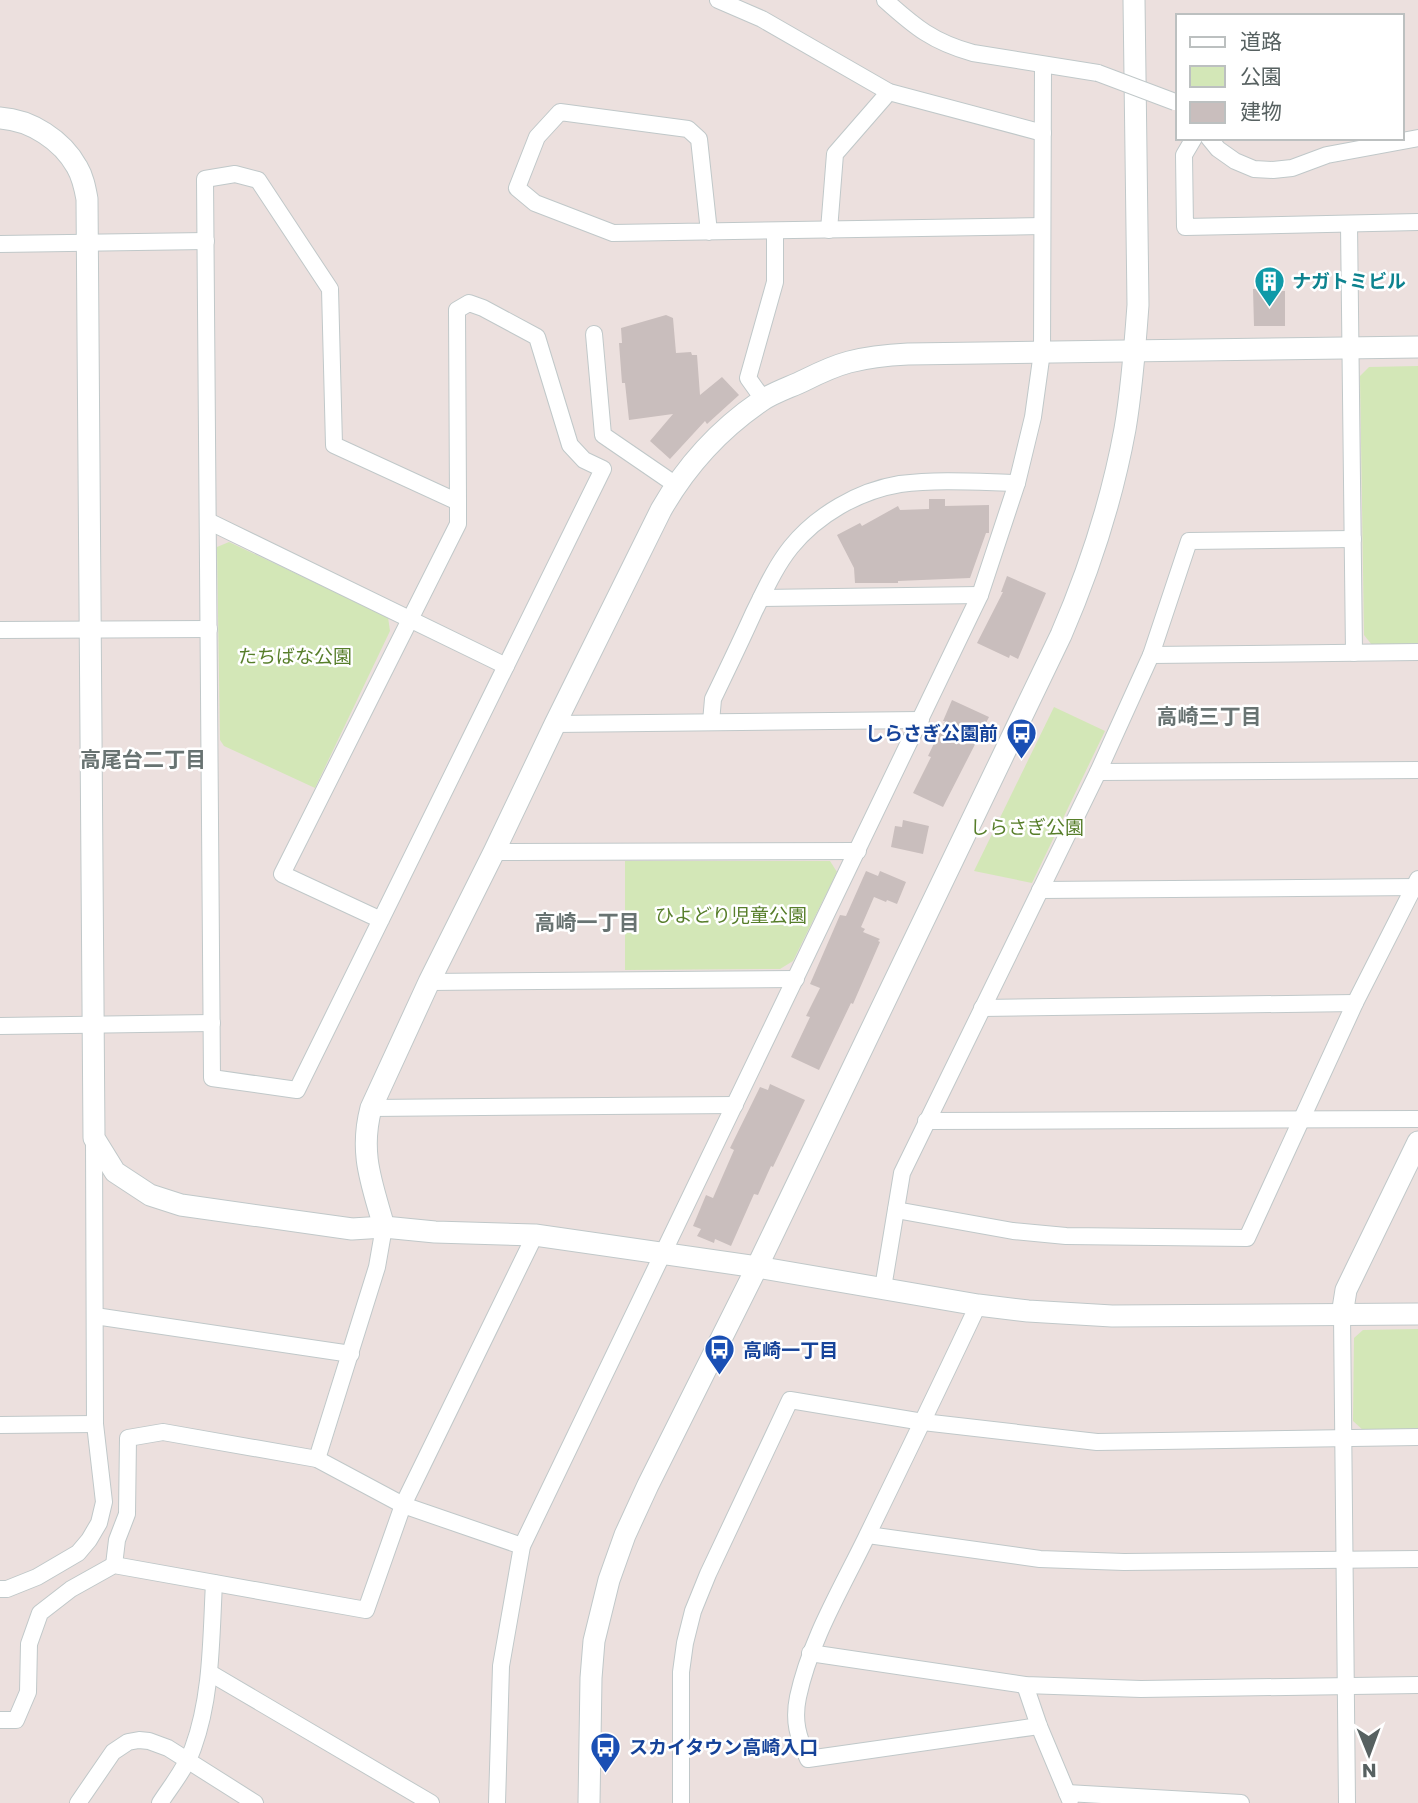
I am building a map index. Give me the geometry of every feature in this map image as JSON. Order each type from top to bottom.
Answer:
[{"type":"street","points":[[718,0],[762,19],[889,92],[1042,132]]},
{"type":"street","points":[[885,0],[915,27],[954,48],[1098,73],[1176,104]]},
{"type":"street","points":[[589,1803],[594,1641],[609,1580],[625,1535],[1061,635],[1093,555],[1125,429],[1135,351],[1138,305],[1134,0]]},
{"type":"street","points":[[496,1803],[501,1666],[522,1546],[980,595],[1017,483],[1033,417],[1042,352],[1043,65]]},
{"type":"street","points":[[829,230],[835,154],[889,92]]},
{"type":"street","points":[[709,232],[699,139],[688,129],[560,112],[537,137],[517,188],[535,203],[613,233],[709,232],[1042,226]]},
{"type":"street","points":[[0,118],[22,121],[52,139],[77,167],[87,200],[95,1424],[104,1502],[99,1523],[78,1553],[37,1577],[7,1589],[0,1589]]},
{"type":"street","points":[[1211,140],[1218,149],[1235,160],[1254,169],[1273,170],[1292,168],[1327,155],[1418,138]]},
{"type":"street","points":[[1193,140],[1184,155],[1185,227],[1418,222]]},
{"type":"street","points":[[381,920],[282,874],[458,524],[458,502],[457,310],[469,303],[537,337],[570,446],[584,460],[603,469],[381,920],[297,1090],[212,1078],[205,179],[235,174],[258,180],[330,289],[334,445],[458,502]]},
{"type":"street","points":[[1349,224],[1354,653]]},
{"type":"street","points":[[763,399],[748,378],[775,282],[775,230]]},
{"type":"street","points":[[0,244],[206,241]]},
{"type":"street","points":[[594,334],[603,435],[676,485]]},
{"type":"street","points":[[317,1459],[377,1267],[384,1227],[366,1160],[365,1142],[371,1108],[429,982],[662,510],[676,485],[709,444],[763,399],[831,368],[874,357],[908,354],[1418,347]]},
{"type":"street","points":[[711,722],[713,699],[775,570],[791,547],[811,526],[836,508],[865,494],[896,485],[925,481],[1017,483]]},
{"type":"street","points":[[208,521],[506,666]]},
{"type":"street","points":[[883,1288],[902,1173],[1098,772],[1151,655],[1189,541],[1353,538]]},
{"type":"street","points":[[761,598],[980,595]]},
{"type":"street","points":[[0,631],[209,629]]},
{"type":"street","points":[[1151,655],[1418,652]]},
{"type":"street","points":[[555,724],[921,720]]},
{"type":"street","points":[[1098,772],[1418,770]]},
{"type":"street","points":[[494,852],[858,851]]},
{"type":"street","points":[[896,1210],[1013,1231],[1066,1236],[1247,1238],[1355,1003],[1417,884],[1040,890]]},
{"type":"street","points":[[429,982],[796,979]]},
{"type":"street","points":[[982,1008],[1355,1003]]},
{"type":"street","points":[[0,1026],[212,1023]]},
{"type":"street","points":[[371,1108],[735,1105]]},
{"type":"street","points":[[926,1121],[1418,1119]]},
{"type":"street","points":[[94,1138],[115,1172],[150,1195],[181,1205],[352,1229],[384,1227],[435,1232],[535,1235],[757,1267],[1028,1311],[1111,1316],[1418,1314]]},
{"type":"street","points":[[1348,1803],[1342,1315],[1346,1290],[1418,1142]]},
{"type":"street","points":[[0,1720],[16,1720],[28,1692],[29,1644],[40,1613],[71,1589],[114,1565],[366,1610],[403,1505],[535,1235]]},
{"type":"street","points":[[978,1305],[810,1653],[798,1698],[795,1722],[808,1759],[1039,1726]]},
{"type":"street","points":[[95,1316],[351,1354]]},
{"type":"street","points":[[681,1803],[681,1672],[693,1611],[790,1400],[923,1422],[1097,1442],[1418,1437]]},
{"type":"street","points":[[0,1425],[95,1424]]},
{"type":"street","points":[[114,1565],[117,1540],[127,1514],[128,1438],[163,1432],[317,1459],[403,1505],[522,1546]]},
{"type":"street","points":[[868,1535],[1040,1559],[1124,1562],[1418,1559]]},
{"type":"street","points":[[160,1803],[187,1761],[197,1737],[209,1673],[214,1583]]},
{"type":"street","points":[[810,1653],[1025,1685],[1141,1689],[1418,1685]]},
{"type":"street","points":[[209,1673],[431,1803]]},
{"type":"street","points":[[1025,1685],[1069,1798],[1241,1803]]},
{"type":"street","points":[[78,1803],[113,1752],[128,1742],[139,1740],[158,1743],[255,1803]]},
{"type":"green space","points":[[1418,366],[1418,644],[1372,645],[1364,635],[1360,376],[1369,367]]},
{"type":"green space","name":"たちばな公園","points":[[229,542],[388,617],[390,631],[315,788],[224,746],[220,740],[217,547]]},
{"type":"green space","name":"しらさぎ公園","points":[[1054,707],[1105,731],[1032,883],[974,871]]},
{"type":"green space","name":"ひよどり児童公園","points":[[625,861],[830,861],[837,872],[793,961],[780,969],[625,970]]},
{"type":"green space","points":[[1418,1329],[1418,1430],[1363,1430],[1353,1421],[1354,1338],[1363,1330]]},
{"type":"building","name":"ナガトミビル","points":[[1276,288],[1276,291],[1285,291],[1285,326],[1254,326],[1253,289]]},
{"type":"building","points":[[666,315],[673,318],[676,353],[691,352],[692,355],[697,355],[700,395],[722,377],[739,395],[707,424],[705,421],[670,459],[650,441],[673,414],[629,420],[625,383],[622,383],[619,343],[622,343],[621,328]]},
{"type":"building","points":[[929,499],[945,499],[945,506],[989,505],[989,533],[986,533],[970,578],[855,583],[854,568],[837,535],[860,523],[862,526],[898,506],[900,510],[929,509]]},
{"type":"building","points":[[1007,576],[1046,593],[1018,659],[1010,655],[1009,658],[977,643],[1003,592]]},
{"type":"building","points":[[952,700],[989,717],[943,807],[913,793],[931,757],[928,756]]},
{"type":"building","points":[[903,820],[929,826],[923,854],[891,847],[895,826],[902,827]]},
{"type":"building","points":[[866,871],[878,876],[880,871],[906,882],[897,904],[874,897],[861,927],[865,929],[863,932],[880,939],[880,942],[853,1004],[851,1003],[819,1070],[791,1057],[820,988],[810,984],[840,915],[846,916]]},
{"type":"building","points":[[770,1084],[805,1100],[773,1167],[771,1166],[758,1195],[754,1194],[731,1246],[715,1239],[714,1243],[697,1236],[701,1229],[693,1226],[706,1195],[713,1198],[734,1150],[730,1148],[760,1087],[768,1090]]},
{"type":"place","name":"ナガトミビル","points":[[1269,308]]},
{"type":"place","name":"しらさぎ公園前","points":[[1021,760]]},
{"type":"place","name":"高崎一丁目","points":[[720,1377]]},
{"type":"place","name":"スカイタウン高崎入口","points":[[606,1774]]},
{"type":"district","name":"高崎三丁目","points":[[1209,716]]},
{"type":"district","name":"高尾台二丁目","points":[[143,759]]},
{"type":"district","name":"高崎一丁目","points":[[587,922]]}]
